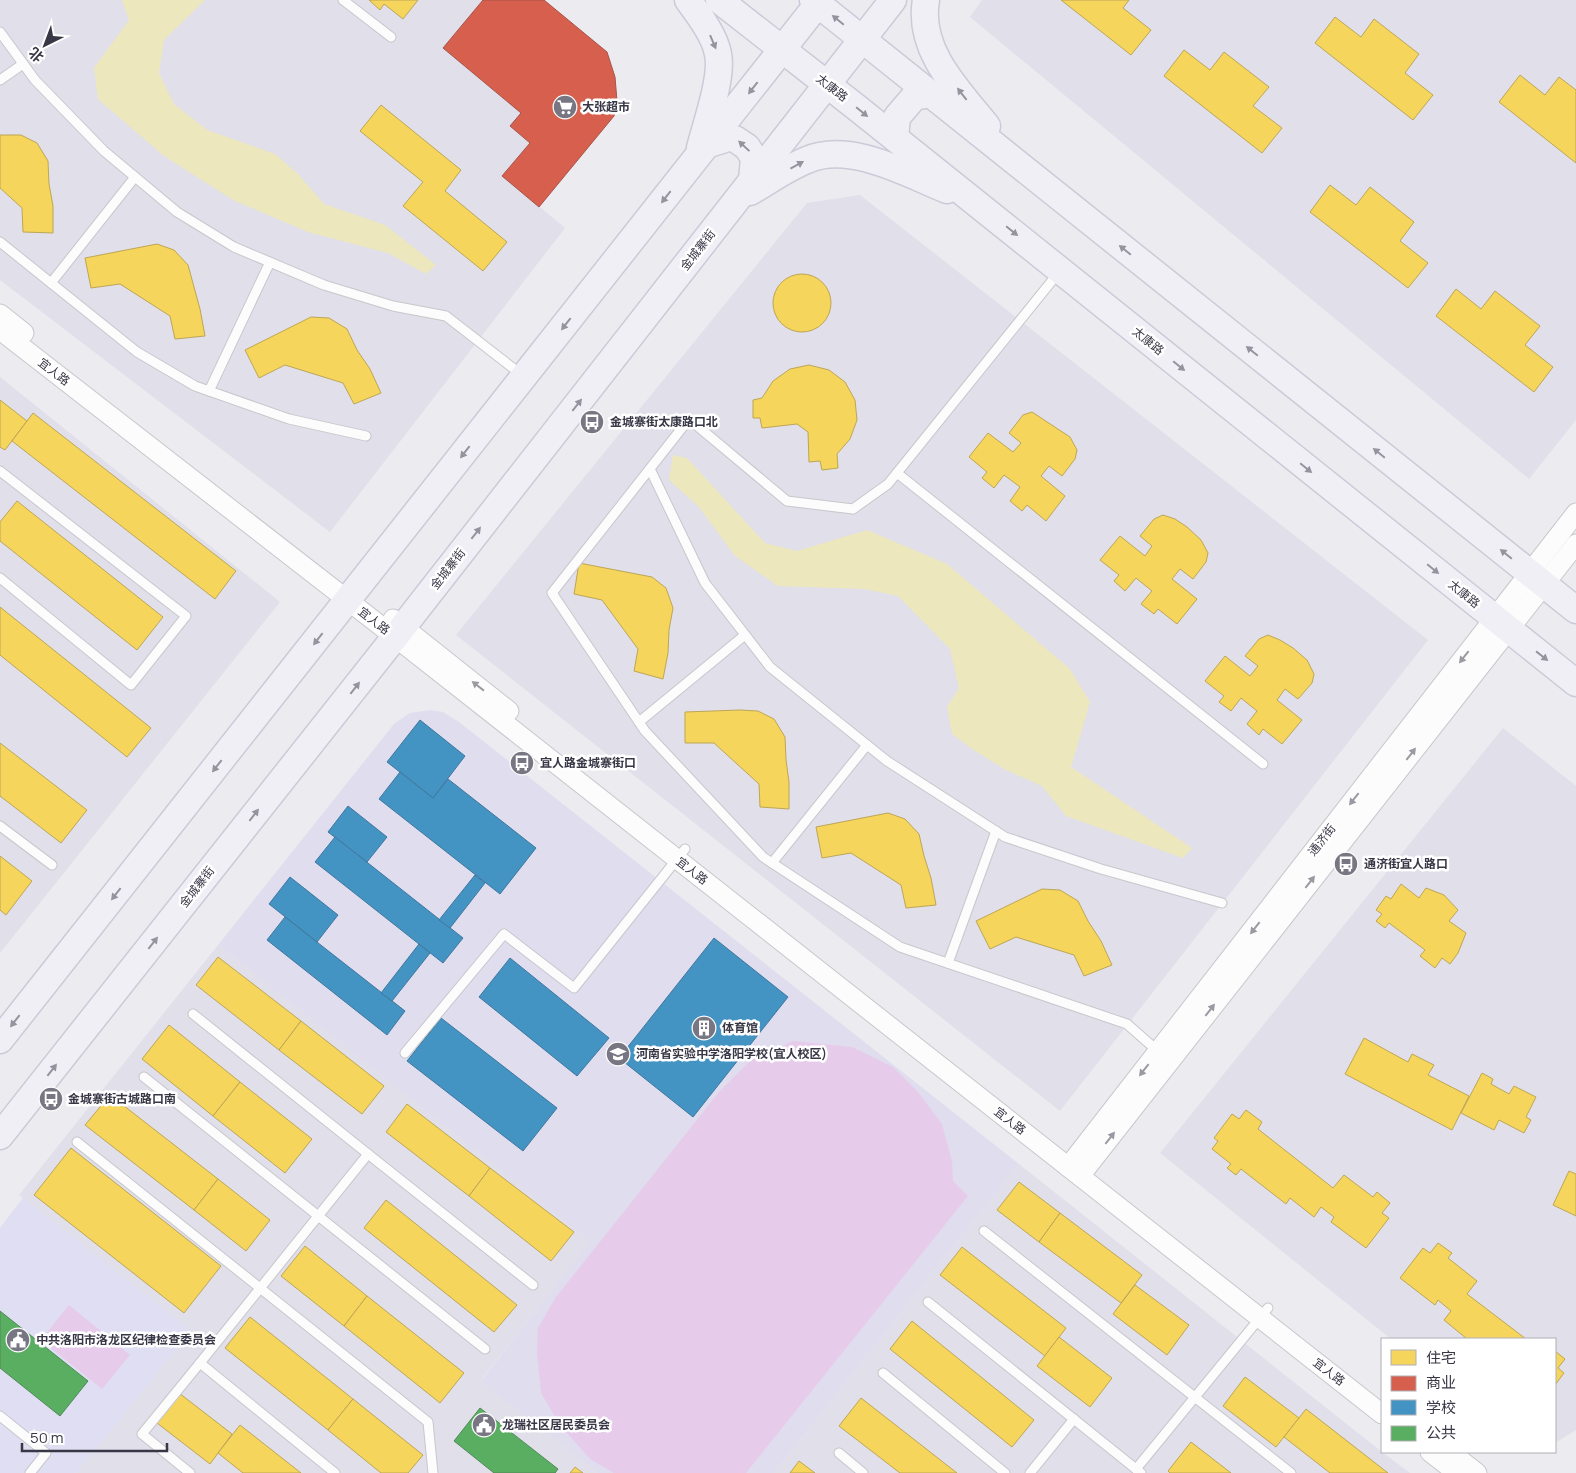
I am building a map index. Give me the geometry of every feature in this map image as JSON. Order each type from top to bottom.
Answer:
[{"type":"main road","points":[[688,0],[705,24],[718,54],[717,83],[703,151]]},
{"type":"main road","name":"太康路","points":[[720,0],[1576,683]]},
{"type":"main road","name":"金城寨街","points":[[0,1136],[399,632],[893,0]]},
{"type":"main road","points":[[926,0],[927,35],[941,68],[1013,160]]},
{"type":"main road","points":[[0,1040],[783,50],[817,1],[862,40],[1576,610]]},
{"type":"main road","points":[[895,138],[897,116],[914,97],[930,94]]},
{"type":"main road","points":[[703,151],[728,138],[735,138],[747,147],[754,158],[746,189]]},
{"type":"main road","points":[[746,189],[808,159],[837,153],[866,158],[973,201]]},
{"type":"street","name":"宜人路","points":[[1,322],[399,632],[1264,1313],[1381,1397]]},
{"type":"street","name":"通济街","points":[[1077,1167],[1537,579],[1576,514]]},
{"type":"street","name":"通济街","points":[[1537,579],[1576,544]]},
{"type":"street","name":"宜人路","points":[[1264,1313],[1381,1413]]},
{"type":"street","points":[[1431,1453],[1457,1473]]},
{"type":"street","points":[[1451,1453],[1477,1473]]},
{"type":"lane","points":[[343,0],[390,37]]},
{"type":"lane","points":[[0,32],[35,80],[104,152],[177,212],[234,247],[324,285],[394,306],[446,316],[524,377]]},
{"type":"lane","points":[[0,80],[23,64]]},
{"type":"lane","points":[[51,283],[135,177]]},
{"type":"lane","points":[[0,242],[137,352],[195,386],[289,419],[366,436]]},
{"type":"lane","points":[[209,391],[270,262]]},
{"type":"lane","points":[[1060,270],[888,484],[853,510],[787,501],[688,419],[552,593],[645,731],[762,857],[900,947],[1128,1024],[1164,1056]]},
{"type":"lane","points":[[650,469],[705,583],[770,667],[887,761],[1004,837],[1101,869],[1222,903]]},
{"type":"lane","points":[[0,471],[186,616],[131,685],[0,578]]},
{"type":"lane","points":[[897,472],[1262,764]]},
{"type":"lane","points":[[639,722],[745,635]]},
{"type":"lane","points":[[772,863],[867,745]]},
{"type":"lane","points":[[0,826],[52,865]]},
{"type":"lane","points":[[948,963],[996,831]]},
{"type":"lane","points":[[405,1053],[504,934],[574,988],[681,854]]},
{"type":"lane","points":[[193,1014],[533,1285]]},
{"type":"lane","points":[[144,1077],[484,1349]]},
{"type":"lane","points":[[77,1142],[428,1422],[433,1473]]},
{"type":"lane","points":[[190,1473],[142,1434],[368,1154]]},
{"type":"lane","points":[[984,1231],[1291,1473]]},
{"type":"lane","points":[[928,1302],[1138,1471],[1194,1397],[1264,1313]]},
{"type":"lane","points":[[200,1363],[335,1473]]},
{"type":"lane","points":[[883,1373],[1005,1473]]},
{"type":"lane","points":[[0,1416],[46,1453],[30,1473]]},
{"type":"lane","points":[[1030,1473],[1074,1419]]},
{"type":"lane","points":[[839,1453],[863,1473]]},
{"type":"shaded area","points":[[0,0],[483,0],[444,48],[521,113],[530,143],[503,176],[565,228],[330,532],[0,280]]},
{"type":"shaded area","points":[[122,0],[205,0],[164,40],[159,73],[174,104],[207,130],[275,154],[298,174],[324,204],[385,225],[436,265],[426,274],[388,253],[308,232],[233,200],[164,156],[98,99],[94,68],[129,20]]},
{"type":"shaded area","points":[[982,0],[1576,0],[1576,420],[1529,479],[970,17]]},
{"type":"shaded area","points":[[860,195],[1428,640],[1060,1111],[456,635],[807,203]]},
{"type":"shaded area","points":[[0,377],[280,602],[0,953]]},
{"type":"shaded area","points":[[673,455],[687,458],[765,543],[797,551],[867,530],[947,564],[1070,669],[1090,702],[1071,767],[1192,848],[1183,858],[1066,816],[1042,786],[1006,770],[952,734],[947,707],[959,688],[950,649],[898,596],[865,589],[778,586],[735,556],[699,507],[669,480]]},
{"type":"shaded area","name":"河南省实验中学洛阳学校(宜人校区)","points":[[430,710],[443,712],[459,722],[1019,1164],[774,1473],[597,1473],[481,1381],[590,1241],[218,945],[394,724],[410,713]]},
{"type":"shaded area","points":[[1503,728],[1576,786],[1576,1430],[1556,1442],[1556,1338],[1390,1338],[1160,1153]]},
{"type":"shaded area","points":[[218,945],[591,1241],[481,1380],[597,1473],[76,1473],[191,1331],[19,1195]]},
{"type":"shaded area","points":[[793,1041],[852,1047],[893,1067],[918,1092],[942,1124],[952,1161],[953,1181],[968,1196],[746,1473],[614,1473],[590,1459],[560,1425],[541,1393],[537,1354],[538,1328],[556,1297],[719,1092],[751,1060]]},
{"type":"shaded area","points":[[1019,1164],[1381,1453],[1410,1473],[774,1473]]},
{"type":"shaded area","points":[[23,1198],[191,1331],[76,1473],[0,1473],[0,1228]]},
{"type":"shaded area","points":[[69,1305],[130,1355],[102,1389],[41,1340]]},
{"type":"building: 住宅","points":[[369,0],[418,0],[403,19],[384,4],[380,10]]},
{"type":"building: 住宅","points":[[1061,0],[1129,0],[1123,8],[1151,30],[1131,55]]},
{"type":"building: 住宅","points":[[1335,17],[1361,37],[1374,19],[1419,54],[1405,73],[1433,95],[1413,120],[1315,43]]},
{"type":"building: 住宅","points":[[1184,50],[1210,70],[1224,52],[1269,87],[1253,106],[1282,128],[1262,153],[1164,76]]},
{"type":"building: 住宅","points":[[1520,75],[1545,95],[1559,77],[1576,90],[1576,163],[1499,102]]},
{"type":"building: 住宅","points":[[381,105],[461,170],[445,191],[507,242],[483,271],[403,206],[423,182],[360,131]]},
{"type":"building: 住宅","points":[[0,135],[21,135],[37,143],[48,161],[49,184],[53,206],[53,233],[23,232],[22,208],[0,188]]},
{"type":"building: 住宅","points":[[1330,185],[1356,205],[1370,187],[1414,222],[1400,241],[1428,263],[1408,288],[1310,212]]},
{"type":"building: 住宅","points":[[157,244],[174,250],[188,265],[205,336],[175,339],[170,316],[120,284],[91,288],[85,258]]},
{"type":"building: 住宅","points":[[796,274],[808,274],[823,282],[831,297],[831,309],[823,324],[808,332],[796,332],[781,324],[773,309],[773,297],[781,282]]},
{"type":"building: 住宅","points":[[1456,289],[1481,309],[1495,291],[1540,326],[1525,345],[1553,367],[1534,392],[1436,316]]},
{"type":"building: 住宅","points":[[311,317],[329,318],[347,329],[357,350],[370,369],[381,393],[354,404],[343,383],[285,365],[259,378],[245,350]]},
{"type":"building: 住宅","points":[[809,365],[829,370],[845,382],[855,400],[857,420],[850,439],[837,454],[838,468],[822,470],[820,461],[809,462],[808,432],[797,424],[762,428],[760,418],[753,418],[753,400],[762,398],[773,381],[790,369]]},
{"type":"building: 住宅","points":[[0,400],[27,421],[5,450],[0,447]]},
{"type":"building: 住宅","points":[[1032,412],[1070,437],[1077,450],[1075,459],[1062,476],[1049,466],[1041,476],[1065,496],[1046,521],[1027,505],[1022,511],[1010,501],[1020,487],[1004,475],[994,488],[982,478],[987,472],[969,457],[988,433],[1013,452],[1021,443],[1009,433],[1023,415]]},
{"type":"building: 住宅","points":[[33,413],[236,571],[215,599],[12,441]]},
{"type":"building: 住宅","points":[[17,501],[163,617],[137,650],[0,541],[0,522]]},
{"type":"building: 住宅","points":[[1163,515],[1175,519],[1187,527],[1201,540],[1208,553],[1206,562],[1193,579],[1180,569],[1172,579],[1197,599],[1177,624],[1158,609],[1154,614],[1141,604],[1152,591],[1136,578],[1125,591],[1114,581],[1119,575],[1100,560],[1120,536],[1145,556],[1152,546],[1140,536],[1154,519]]},
{"type":"building: 住宅","points":[[579,563],[652,577],[666,588],[673,608],[663,679],[634,671],[638,649],[602,600],[574,594]]},
{"type":"building: 住宅","points":[[0,607],[151,728],[127,757],[0,655]]},
{"type":"building: 住宅","points":[[1268,635],[1293,648],[1307,660],[1314,674],[1312,683],[1298,699],[1285,689],[1277,700],[1302,720],[1282,744],[1263,729],[1259,735],[1247,724],[1257,711],[1241,698],[1231,711],[1219,702],[1224,696],[1205,681],[1225,656],[1250,676],[1258,666],[1245,656],[1259,639]]},
{"type":"building: 住宅","points":[[758,711],[774,719],[785,737],[789,809],[760,807],[759,784],[714,743],[685,743],[685,712]]},
{"type":"building: 住宅","points":[[0,743],[87,810],[61,843],[0,796]]},
{"type":"building: 住宅","points":[[888,813],[905,819],[919,834],[936,905],[906,908],[901,885],[851,853],[822,858],[816,827]]},
{"type":"building: 住宅","points":[[0,856],[32,881],[6,915],[0,910]]},
{"type":"building: 住宅","points":[[1401,884],[1419,898],[1426,888],[1444,895],[1458,910],[1449,921],[1466,933],[1458,953],[1450,964],[1442,958],[1435,968],[1420,956],[1425,950],[1389,923],[1385,928],[1376,921],[1382,914],[1376,910],[1386,896],[1391,899]]},
{"type":"building: 住宅","points":[[1042,889],[1060,890],[1078,901],[1101,941],[1112,965],[1084,976],[1074,955],[1016,937],[990,949],[976,921]]},
{"type":"building: 住宅","points":[[218,957],[301,1021],[279,1050],[196,985]]},
{"type":"building: 住宅","points":[[301,1021],[384,1086],[362,1114],[279,1050]]},
{"type":"building: 住宅","points":[[169,1025],[240,1082],[213,1116],[142,1059]]},
{"type":"building: 住宅","points":[[1364,1038],[1408,1062],[1412,1054],[1434,1065],[1428,1075],[1469,1096],[1452,1130],[1345,1074]]},
{"type":"building: 住宅","points":[[1482,1073],[1493,1079],[1491,1084],[1509,1094],[1514,1086],[1536,1097],[1526,1117],[1531,1120],[1524,1133],[1499,1120],[1494,1130],[1461,1113]]},
{"type":"building: 住宅","points":[[240,1082],[312,1139],[285,1173],[213,1116]]},
{"type":"building: 住宅","points":[[110,1095],[218,1179],[194,1210],[85,1125]]},
{"type":"building: 住宅","points":[[407,1104],[490,1168],[469,1196],[386,1132]]},
{"type":"building: 住宅","points":[[1246,1110],[1262,1122],[1258,1129],[1333,1188],[1344,1175],[1373,1197],[1377,1192],[1390,1203],[1382,1213],[1389,1218],[1366,1248],[1331,1222],[1334,1217],[1321,1207],[1314,1217],[1290,1198],[1286,1204],[1241,1169],[1236,1175],[1227,1168],[1231,1164],[1212,1149],[1218,1141],[1214,1138],[1232,1114],[1239,1119]]},
{"type":"building: 住宅","points":[[71,1148],[221,1266],[184,1313],[34,1195]]},
{"type":"building: 住宅","points":[[490,1168],[574,1232],[551,1261],[469,1196]]},
{"type":"building: 住宅","points":[[1569,1171],[1576,1174],[1576,1216],[1553,1205]]},
{"type":"building: 住宅","points":[[218,1179],[270,1220],[246,1251],[194,1210]]},
{"type":"building: 住宅","points":[[1019,1182],[1060,1213],[1039,1242],[997,1210]]},
{"type":"building: 住宅","points":[[386,1200],[517,1305],[494,1332],[364,1228]]},
{"type":"building: 住宅","points":[[1060,1213],[1142,1275],[1121,1303],[1039,1242]]},
{"type":"building: 住宅","points":[[1438,1243],[1452,1253],[1448,1258],[1477,1281],[1467,1294],[1525,1338],[1466,1338],[1444,1320],[1451,1311],[1438,1300],[1435,1305],[1400,1278],[1423,1248],[1430,1253]]},
{"type":"building: 住宅","points":[[305,1246],[367,1296],[344,1326],[281,1276]]},
{"type":"building: 住宅","points":[[962,1247],[1066,1328],[1045,1356],[940,1275]]},
{"type":"building: 住宅","points":[[1135,1285],[1189,1325],[1167,1355],[1113,1314]]},
{"type":"building: 住宅","points":[[367,1296],[464,1373],[440,1403],[344,1326]]},
{"type":"building: 住宅","points":[[250,1317],[353,1399],[328,1430],[225,1348]]},
{"type":"building: 住宅","points":[[912,1321],[1034,1420],[1012,1447],[890,1349]]},
{"type":"building: 住宅","points":[[1059,1337],[1112,1378],[1090,1407],[1037,1366]]},
{"type":"building: 住宅","points":[[1556,1352],[1565,1359],[1558,1368],[1564,1373],[1556,1384]]},
{"type":"building: 住宅","points":[[1245,1377],[1299,1418],[1276,1447],[1223,1406]]},
{"type":"building: 住宅","points":[[179,1393],[232,1434],[210,1464],[157,1423]]},
{"type":"building: 住宅","points":[[861,1398],[957,1473],[900,1473],[839,1426]]},
{"type":"building: 住宅","points":[[353,1399],[423,1455],[408,1473],[381,1473],[328,1430]]},
{"type":"building: 住宅","points":[[1306,1409],[1388,1473],[1330,1473],[1284,1437]]},
{"type":"building: 住宅","points":[[240,1425],[301,1473],[243,1473],[218,1453]]},
{"type":"building: 住宅","points":[[1191,1442],[1231,1473],[1170,1473],[1168,1471]]},
{"type":"building: 住宅","points":[[799,1461],[815,1473],[790,1473]]},
{"type":"building: 住宅","points":[[575,1467],[583,1473],[570,1473]]},
{"type":"building: 商业","name":"大张超市","points":[[483,0],[544,0],[607,52],[615,77],[617,101],[614,116],[539,207],[502,176],[530,143],[510,126],[521,113],[443,48]]},
{"type":"building: 学校","points":[[420,720],[465,756],[433,798],[387,762]]},
{"type":"building: 学校","points":[[400,772],[433,798],[448,779],[536,848],[500,894],[379,799]]},
{"type":"building: 学校","points":[[348,806],[387,837],[367,862],[328,832]]},
{"type":"building: 学校","points":[[335,837],[463,938],[443,963],[315,862]]},
{"type":"building: 学校","points":[[475,875],[485,883],[450,928],[439,920]]},
{"type":"building: 学校","points":[[290,877],[338,915],[317,942],[269,904]]},
{"type":"building: 学校","points":[[285,917],[405,1011],[387,1035],[267,940]]},
{"type":"building: 学校","name":"体育馆","points":[[714,938],[788,997],[693,1117],[619,1058]]},
{"type":"building: 学校","points":[[419,944],[430,953],[392,1001],[381,993]]},
{"type":"building: 学校","points":[[510,958],[609,1038],[577,1076],[479,997]]},
{"type":"building: 学校","points":[[441,1018],[557,1108],[523,1151],[407,1061]]},
{"type":"building: 公共","name":"中共洛阳市洛龙区纪律检查委员会","points":[[0,1311],[88,1381],[60,1416],[0,1368]]},
{"type":"building: 公共","name":"龙瑞社区居民委员会","points":[[480,1408],[558,1469],[555,1473],[494,1473],[454,1441]]},
{"type":"place","name":"大张超市","points":[[565,107]]},
{"type":"place","name":"金城寨街太康路口北","points":[[592,422]]},
{"type":"place","name":"宜人路金城寨街口","points":[[522,763]]},
{"type":"place","name":"通济街宜人路口","points":[[1346,864]]},
{"type":"place","name":"体育馆","points":[[704,1028]]},
{"type":"place","name":"河南省实验中学洛阳学校(宜人校区)","points":[[618,1054]]},
{"type":"place","name":"金城寨街古城路口南","points":[[51,1099]]},
{"type":"place","name":"中共洛阳市洛龙区纪律检查委员会","points":[[18,1340]]},
{"type":"place","name":"龙瑞社区居民委员会","points":[[484,1425]]}]
